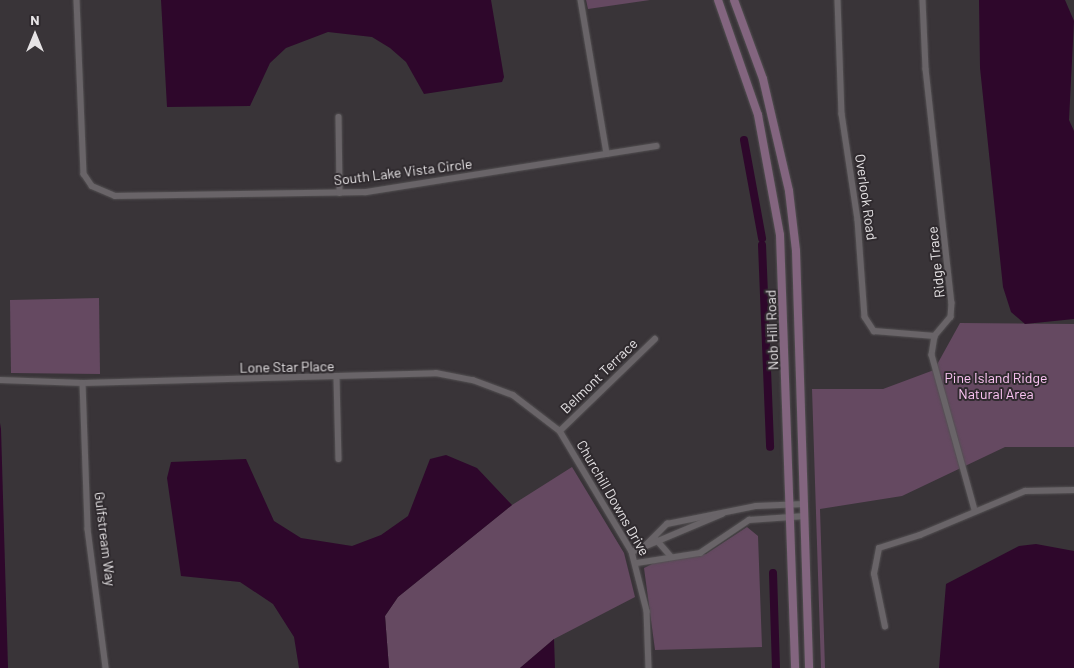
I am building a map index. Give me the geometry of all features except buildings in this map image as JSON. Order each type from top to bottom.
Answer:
[{"type":"main road","name":"Nob Hill Road","points":[[718,0],[753,98],[776,202],[784,289],[795,668]]},
{"type":"main road","name":"Nob Hill Road","points":[[734,0],[763,79],[789,191],[805,504],[809,668]]},
{"type":"street","name":"South Lake Vista Circle","points":[[77,0],[82,159],[92,186],[115,196],[340,193],[656,146]]},
{"type":"street","points":[[581,0],[607,154]]},
{"type":"street","name":"Overlook Road","points":[[838,0],[842,114],[858,220],[865,318],[874,332],[935,336]]},
{"type":"street","name":"Ridge Trace","points":[[923,0],[926,70],[952,303],[951,317],[935,336]]},
{"type":"street","points":[[339,116],[340,193]]},
{"type":"street","points":[[935,336],[934,369],[975,510]]},
{"type":"street","name":"Belmont Terrace","points":[[560,431],[655,339]]},
{"type":"street","name":"Lone Star Place","points":[[0,380],[83,383],[337,378],[436,373],[473,380],[513,395],[560,431]]},
{"type":"street","points":[[337,378],[339,459]]},
{"type":"street","name":"Gulfstream Way","points":[[83,383],[88,529],[106,668]]},
{"type":"street","name":"Churchill Downs Drive","points":[[560,431],[637,563],[647,611],[649,668]]},
{"type":"street","points":[[886,627],[874,574],[879,548],[1025,491],[1074,490]]},
{"type":"street","points":[[656,539],[668,524],[722,514],[805,504]]},
{"type":"street","points":[[632,552],[656,539],[722,514]]},
{"type":"street","points":[[637,563],[700,553],[749,520],[805,516]]},
{"type":"street","points":[[656,539],[673,557]]},
{"type":"green space","points":[[586,0],[650,0],[588,9]]},
{"type":"green space","points":[[99,298],[100,374],[11,373],[10,300]]},
{"type":"green space","name":"Pine Island Ridge Natural Area","points":[[960,323],[1074,324],[1074,447],[1005,447],[902,496],[820,509],[825,668],[821,668],[812,389],[883,389],[934,370]]},
{"type":"green space","points":[[572,467],[624,553],[635,597],[554,639],[520,668],[389,668],[385,616],[398,597],[512,505]]},
{"type":"green space","points":[[747,527],[758,536],[762,647],[655,650],[644,568],[660,560],[706,554]]},
{"type":"shaded area","points":[[161,0],[491,0],[504,77],[502,82],[424,94],[406,62],[390,48],[372,37],[328,32],[286,48],[270,63],[250,106],[167,107]]},
{"type":"shaded area","points":[[979,0],[1065,0],[1074,21],[1069,120],[1074,131],[1074,319],[1025,324],[1011,312],[1003,287],[980,68]]},
{"type":"shaded area","points":[[0,423],[1,429],[8,668],[0,668]]},
{"type":"shaded area","points":[[446,455],[477,468],[512,505],[398,597],[385,616],[389,668],[299,668],[294,637],[273,604],[240,582],[181,576],[167,478],[171,462],[246,459],[274,521],[301,538],[352,546],[381,535],[408,516],[430,459]]},
{"type":"shaded area","points":[[1036,544],[1074,551],[1074,668],[939,668],[946,584],[1019,546]]},
{"type":"shaded area","points":[[554,639],[555,668],[520,668]]},
{"type":"waterway","points":[[744,140],[762,238]]},
{"type":"waterway","points":[[762,245],[770,447]]},
{"type":"waterway","points":[[773,573],[776,668]]}]
